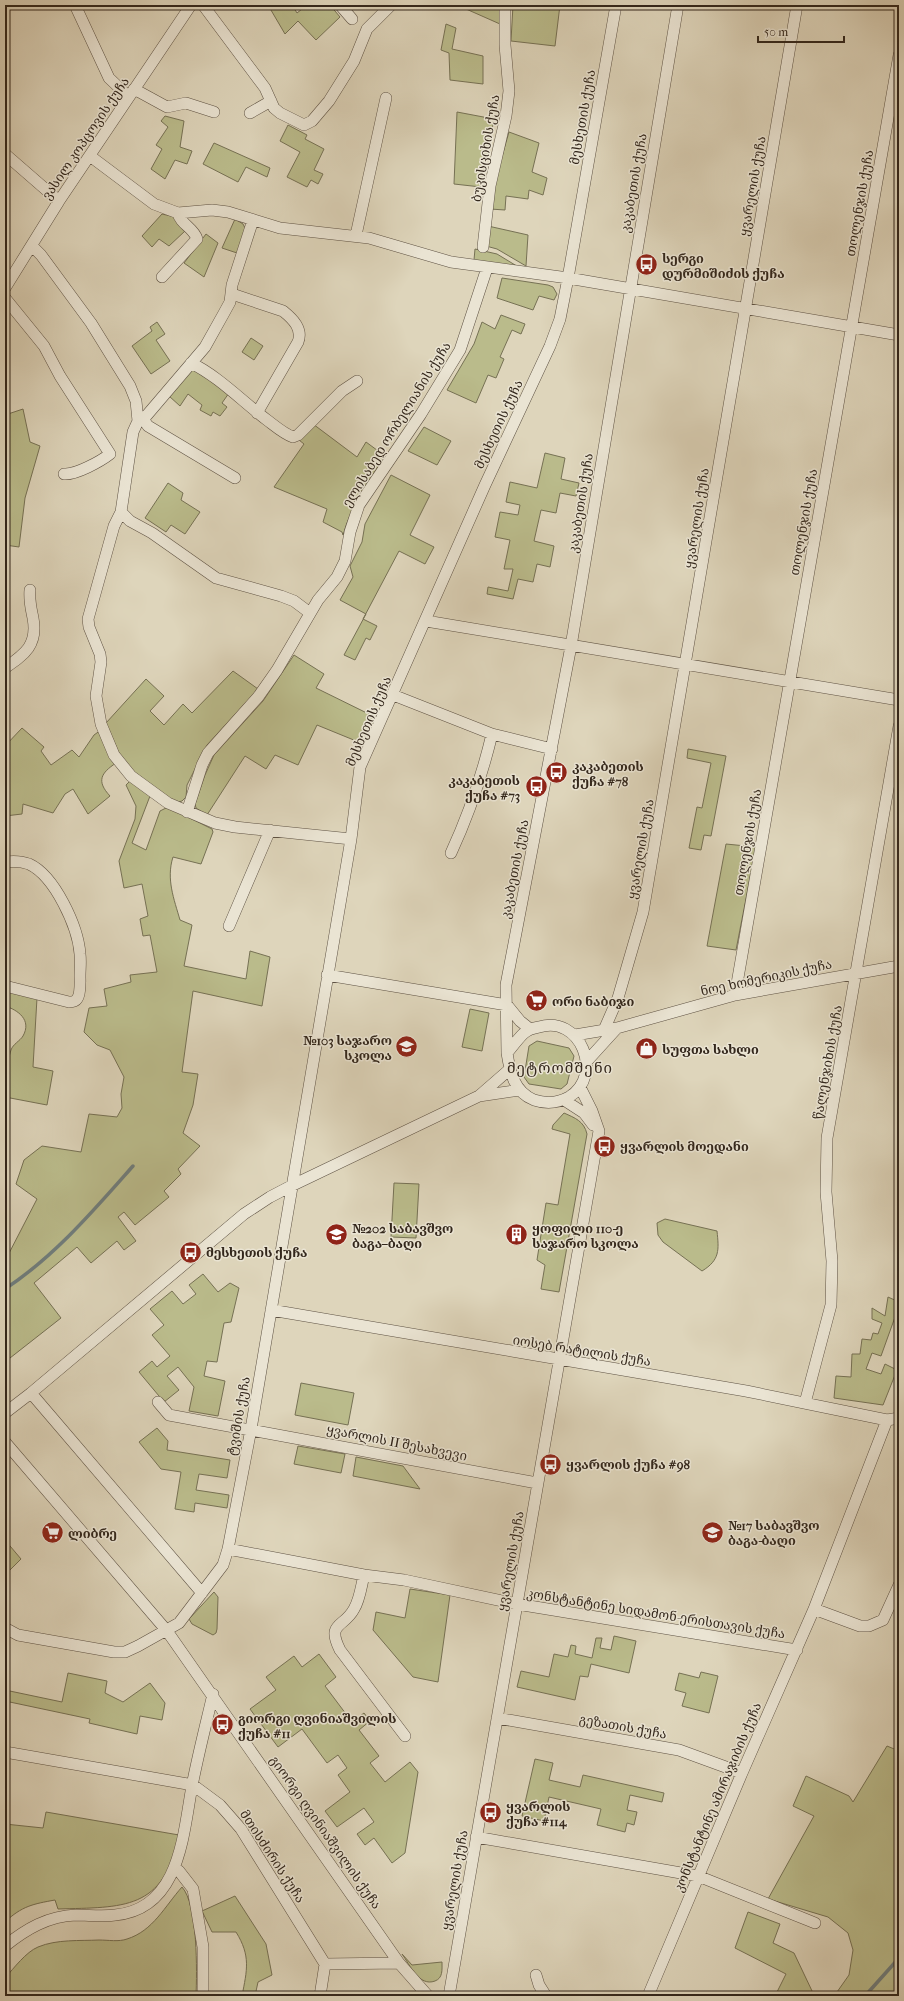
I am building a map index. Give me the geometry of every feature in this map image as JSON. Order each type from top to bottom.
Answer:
[{"type":"street","points":[[75,5],[109,78],[132,93],[167,107],[186,103],[214,112]]},
{"type":"street","name":"ვასილ კოპცოვის ქუჩა","points":[[5,286],[32,246],[59,201],[191,5]]},
{"type":"street","points":[[204,5],[265,88],[274,108],[280,113],[304,125],[312,121],[329,101],[354,60],[368,30],[391,5]]},
{"type":"street","points":[[340,5],[352,20]]},
{"type":"street","name":"ბუკისციხის ქუჩა","points":[[483,247],[490,186],[506,116],[510,91],[506,45],[505,5]]},
{"type":"street","name":"მესხეთის ქუჩა","points":[[293,1185],[351,839],[360,767],[485,485],[550,346],[560,318],[616,5]]},
{"type":"street","name":"კაკაბეთის ქუჩა","points":[[507,1053],[507,976],[571,646],[629,288],[678,5]]},
{"type":"street","name":"ყვარელის ქუჩა","points":[[604,1030],[618,998],[643,912],[797,5]]},
{"type":"street","name":"თოლენჯის ქუჩა","points":[[735,995],[899,55]]},
{"type":"street","points":[[356,235],[386,98]]},
{"type":"street","points":[[250,113],[271,101]]},
{"type":"street","points":[[5,154],[59,201]]},
{"type":"street","points":[[90,156],[154,204],[178,213],[212,210],[228,212],[293,230],[356,235],[451,262],[568,278],[899,335]]},
{"type":"street","points":[[162,276],[197,239],[194,232],[180,220],[178,213]]},
{"type":"street","points":[[253,220],[232,285],[230,302],[205,347],[141,420],[133,432],[121,512],[114,526],[88,618],[89,627],[100,654],[101,662],[96,696],[100,724],[114,755],[123,768],[131,776],[168,803],[187,812],[215,823],[235,827],[351,839]]},
{"type":"street","points":[[32,246],[41,255],[91,323],[130,386],[141,420],[148,426],[235,478]]},
{"type":"street","name":"ელისაბედ ორბელიანის ქუჩა","points":[[187,812],[202,765],[208,753],[258,697],[277,670],[310,612],[337,577],[344,561],[350,532],[359,505],[421,414],[460,350],[487,268]]},
{"type":"street","points":[[232,294],[282,311],[289,316],[299,330],[300,336],[298,342],[257,412]]},
{"type":"street","points":[[5,298],[44,346],[60,376],[110,454],[92,465],[70,474],[64,474]]},
{"type":"street","points":[[191,363],[203,369],[257,412],[288,435],[293,437],[298,435],[342,391],[356,381]]},
{"type":"street","points":[[121,512],[130,521],[162,540],[216,578],[281,596],[294,601],[310,612]]},
{"type":"street","points":[[5,668],[25,654],[30,648],[34,626],[29,604],[30,590]]},
{"type":"street","points":[[426,621],[899,700]]},
{"type":"street","points":[[393,695],[492,734],[552,749]]},
{"type":"street","name":"წალენჯიხის ქუჩა","points":[[805,1403],[830,1305],[832,1261],[826,1192],[827,1138],[899,726]]},
{"type":"street","points":[[451,853],[484,771],[492,734]]},
{"type":"street","points":[[229,926],[270,830]]},
{"type":"street","points":[[5,862],[17,861],[30,864],[44,875],[54,887],[66,908],[76,934],[80,954],[79,992],[78,998],[75,1001],[69,1002],[5,986]]},
{"type":"street","name":"ნოე ხომერიკის ქუჩა","points":[[575,1035],[617,1028],[735,995],[899,966]]},
{"type":"street","points":[[327,975],[507,1005],[520,1021],[530,1030]]},
{"type":"street","points":[[545,1025],[556,1025],[575,1035],[583,1046],[587,1060],[587,1068],[580,1087],[564,1100],[552,1103],[540,1102],[529,1098],[520,1090],[513,1080],[507,1053],[523,1034],[545,1025]]},
{"type":"street","points":[[587,1060],[617,1028]]},
{"type":"street","points":[[5,1413],[31,1393],[244,1214],[270,1197],[293,1185],[479,1096],[510,1069]]},
{"type":"street","name":"ყვარელის ქუჩა","points":[[449,1996],[599,1131],[592,1111],[580,1087]]},
{"type":"street","points":[[479,1096],[520,1090]]},
{"type":"street","points":[[564,1100],[584,1113],[599,1131]]},
{"type":"street","name":"ტვიშის ქუჩა","points":[[5,1628],[18,1634],[114,1652],[125,1652],[167,1631],[179,1623],[223,1565],[228,1549],[251,1429],[293,1185]]},
{"type":"street","name":"იოსებ რატილის ქუჩა","points":[[271,1310],[805,1403],[887,1420]]},
{"type":"street","points":[[31,1393],[202,1593]]},
{"type":"street","name":"ყვარლის II შესახვევი","points":[[158,1402],[169,1415],[537,1483]]},
{"type":"street","points":[[887,1420],[899,1418]]},
{"type":"street","name":"კონსტანტინე ამირაჯიბის ქუჩა","points":[[648,1996],[742,1773],[797,1650],[887,1420]]},
{"type":"street","name":"გიორგი ღვინიაშვილის ქუჩა","points":[[5,1442],[167,1631],[213,1694],[399,1963],[428,1996]]},
{"type":"street","name":"კონსტანტინე სიდამონ-ერისთავის ქუჩა","points":[[228,1549],[364,1575],[404,1580],[517,1604],[797,1650]]},
{"type":"street","points":[[364,1575],[358,1602],[353,1611],[337,1626],[334,1632],[335,1642],[404,1736]]},
{"type":"street","points":[[814,1609],[860,1626],[869,1626],[883,1620],[899,1585]]},
{"type":"street","points":[[5,1946],[32,1926],[46,1921],[74,1915],[115,1915],[136,1912],[156,1896],[174,1870],[182,1846],[192,1785],[213,1694]]},
{"type":"street","name":"გეზათის ქუჩა","points":[[497,1718],[679,1750],[742,1773]]},
{"type":"street","name":"მთისძირის ქუჩა","points":[[5,1752],[192,1785],[220,1805],[241,1829],[326,1964]]},
{"type":"street","points":[[476,1837],[698,1876],[815,1923]]},
{"type":"street","points":[[174,1870],[179,1871],[193,1889],[203,1947],[204,1996]]},
{"type":"street","points":[[320,1996],[326,1964],[399,1963]]},
{"type":"street","points":[[536,1975],[541,1989],[546,1996]]},
{"type":"green space","points":[[268,5],[292,5],[297,13],[307,5],[313,9],[317,5],[330,5],[340,17],[316,40],[298,21],[285,34]]},
{"type":"green space","points":[[457,5],[500,5],[500,24]]},
{"type":"green space","points":[[513,5],[560,5],[555,46],[511,41]]},
{"type":"green space","points":[[446,24],[456,28],[452,49],[483,56],[483,84],[450,80],[449,53],[441,50]]},
{"type":"green space","points":[[457,112],[494,119],[481,187],[454,184]]},
{"type":"green space","points":[[165,116],[184,121],[180,147],[192,151],[187,164],[175,160],[165,179],[151,169],[162,149],[156,145],[168,127],[161,121]]},
{"type":"green space","points":[[288,125],[307,135],[305,139],[324,149],[314,170],[323,174],[318,184],[311,180],[307,187],[287,177],[300,152],[280,141]]},
{"type":"green space","points":[[509,132],[539,143],[532,172],[547,178],[543,195],[529,190],[528,199],[506,196],[505,210],[490,209],[496,177]]},
{"type":"green space","points":[[214,143],[270,168],[267,177],[246,167],[238,182],[203,164]]},
{"type":"green space","points":[[162,214],[175,217],[185,231],[169,246],[159,239],[152,247],[142,236]]},
{"type":"green space","points":[[235,219],[243,224],[245,228],[240,254],[222,248]]},
{"type":"green space","points":[[488,226],[528,235],[526,266],[497,249],[486,246]]},
{"type":"green space","points":[[206,234],[218,243],[204,277],[184,263]]},
{"type":"green space","points":[[475,249],[497,254],[520,268],[474,260]]},
{"type":"green space","points":[[502,278],[548,285],[553,287],[557,294],[554,300],[539,296],[533,310],[497,298]]},
{"type":"green space","points":[[501,315],[525,324],[521,334],[512,330],[500,357],[504,359],[496,378],[488,375],[476,403],[447,390],[474,344],[482,322],[495,329]]},
{"type":"green space","points":[[157,322],[165,334],[156,340],[170,361],[151,374],[132,346],[152,331],[150,327]]},
{"type":"green space","points":[[251,338],[263,346],[254,360],[242,352]]},
{"type":"green space","points":[[194,370],[229,393],[222,403],[227,407],[220,416],[213,412],[211,416],[200,410],[202,405],[188,394],[180,406],[169,396],[191,371]]},
{"type":"green space","points":[[23,409],[30,442],[40,446],[25,498],[19,547],[5,545],[5,415]]},
{"type":"green space","points":[[313,424],[357,457],[366,442],[385,456],[356,504],[346,524],[343,535],[342,532],[323,522],[327,509],[274,487],[304,444],[299,440]]},
{"type":"green space","points":[[424,427],[451,441],[437,465],[408,451]]},
{"type":"green space","points":[[545,453],[565,458],[561,479],[579,483],[576,496],[560,493],[556,513],[541,510],[534,541],[554,546],[550,567],[537,564],[533,582],[518,579],[513,599],[487,594],[488,587],[508,591],[513,569],[504,569],[510,540],[495,537],[500,512],[518,515],[520,505],[506,502],[510,482],[537,488]]},
{"type":"green space","points":[[391,475],[430,495],[410,535],[434,547],[425,564],[399,551],[366,614],[340,600],[353,577],[350,566],[362,542],[365,524]]},
{"type":"green space","points":[[168,483],[183,493],[181,500],[200,512],[185,534],[171,525],[166,532],[145,518]]},
{"type":"green space","points":[[363,619],[377,626],[370,640],[366,638],[355,660],[344,655]]},
{"type":"green space","points":[[294,655],[324,674],[316,688],[377,718],[366,745],[317,725],[298,765],[275,755],[266,769],[245,756],[207,815],[196,808],[195,804],[214,755],[263,701]]},
{"type":"green space","points":[[233,671],[258,689],[207,745],[187,785],[186,797],[182,801],[175,803],[128,767],[122,760],[106,723],[146,679],[164,696],[150,711],[164,725],[183,704],[192,713]]},
{"type":"green space","points":[[22,728],[44,747],[41,751],[51,765],[72,750],[79,757],[94,735],[101,730],[116,763],[107,770],[102,778],[103,786],[110,796],[88,814],[73,789],[65,794],[53,813],[23,804],[22,814],[5,816],[5,746]]},
{"type":"green space","points":[[688,749],[726,756],[711,836],[704,835],[701,850],[689,848],[697,807],[702,808],[711,763],[687,758]]},
{"type":"green space","points":[[130,781],[150,796],[132,843],[146,850],[160,811],[168,807],[212,829],[213,832],[201,864],[173,857],[171,865],[170,873],[173,897],[180,920],[192,925],[184,966],[246,979],[250,951],[270,957],[262,1006],[193,991],[182,1072],[198,1074],[193,1105],[183,1133],[200,1146],[178,1169],[181,1174],[164,1191],[169,1197],[135,1225],[124,1212],[118,1217],[136,1241],[124,1250],[117,1241],[91,1263],[77,1247],[34,1283],[61,1318],[10,1358],[5,1352],[5,1261],[37,1199],[16,1184],[24,1160],[42,1146],[81,1152],[89,1114],[117,1117],[122,1108],[121,1094],[124,1077],[110,1050],[97,1045],[84,1032],[89,1008],[107,1006],[104,989],[131,982],[130,975],[157,972],[150,935],[143,936],[140,919],[148,916],[142,884],[124,888],[119,861],[135,819],[136,806],[126,785]]},
{"type":"green space","points":[[726,844],[756,847],[736,950],[707,946]]},
{"type":"green space","points":[[5,989],[37,998],[33,1067],[53,1071],[47,1105],[5,1097],[6,1073],[11,1050],[23,1036],[26,1025],[19,1013],[5,1006]]},
{"type":"green space","points":[[470,1009],[489,1013],[482,1051],[462,1047]]},
{"type":"green space","points":[[537,1041],[569,1048],[574,1056],[567,1084],[561,1089],[529,1084],[524,1077],[529,1046]]},
{"type":"green space","points":[[564,1113],[575,1118],[581,1123],[587,1134],[559,1292],[541,1289],[545,1265],[537,1260],[546,1203],[558,1205],[570,1134],[552,1129],[553,1125]]},
{"type":"green space","points":[[394,1183],[419,1184],[416,1238],[391,1237]]},
{"type":"green space","points":[[665,1219],[717,1231],[717,1254],[715,1259],[708,1267],[702,1271],[663,1242],[658,1235],[657,1223]]},
{"type":"green space","points":[[203,1274],[218,1292],[230,1283],[239,1288],[231,1322],[224,1323],[217,1362],[207,1361],[204,1376],[225,1381],[218,1416],[189,1411],[194,1387],[178,1367],[167,1376],[179,1390],[164,1402],[139,1372],[152,1361],[157,1367],[170,1356],[152,1335],[164,1325],[150,1309],[172,1291],[183,1304],[196,1294],[189,1285]]},
{"type":"green space","points":[[888,1297],[899,1302],[899,1306],[881,1356],[872,1353],[866,1369],[881,1374],[885,1364],[897,1370],[883,1405],[834,1398],[836,1376],[851,1377],[852,1354],[860,1354],[862,1339],[871,1340],[873,1333],[878,1334],[882,1323],[872,1319],[872,1308],[885,1316]]},
{"type":"green space","points":[[301,1383],[354,1393],[348,1425],[295,1415]]},
{"type":"green space","points":[[157,1428],[168,1441],[167,1450],[230,1460],[227,1478],[199,1474],[196,1490],[229,1495],[227,1508],[195,1503],[194,1512],[175,1509],[181,1472],[161,1469],[139,1442]]},
{"type":"green space","points":[[298,1446],[345,1454],[341,1473],[294,1464]]},
{"type":"green space","points":[[356,1457],[403,1466],[420,1489],[353,1476]]},
{"type":"green space","points":[[5,1540],[21,1559],[8,1572],[5,1568]]},
{"type":"green space","points":[[410,1589],[450,1595],[438,1682],[413,1677],[373,1630],[376,1612],[405,1618]]},
{"type":"green space","points":[[214,1592],[218,1597],[217,1629],[216,1633],[213,1635],[192,1624],[189,1619]]},
{"type":"green space","points":[[614,1636],[636,1641],[629,1673],[591,1664],[588,1677],[580,1676],[575,1700],[517,1687],[521,1671],[549,1677],[554,1654],[568,1657],[571,1645],[576,1646],[575,1654],[592,1658],[596,1638],[602,1638],[600,1648],[611,1650]]},
{"type":"green space","points":[[319,1654],[336,1677],[325,1686],[352,1722],[364,1713],[370,1721],[359,1730],[379,1756],[370,1763],[385,1782],[410,1762],[418,1772],[405,1853],[392,1863],[374,1838],[365,1845],[357,1834],[374,1822],[364,1808],[337,1827],[325,1811],[350,1792],[338,1775],[347,1768],[338,1755],[327,1763],[302,1729],[278,1747],[250,1709],[276,1690],[266,1677],[294,1656],[302,1667]]},
{"type":"green space","points":[[701,1672],[718,1676],[709,1713],[682,1706],[686,1693],[675,1690],[679,1673],[699,1678]]},
{"type":"green space","points":[[68,1673],[107,1681],[105,1693],[123,1702],[150,1683],[165,1703],[162,1720],[140,1716],[137,1734],[89,1723],[90,1719],[5,1701],[5,1690],[62,1702]]},
{"type":"green space","points":[[887,1746],[899,1751],[899,1996],[775,1996],[786,1974],[735,1948],[748,1912],[780,1924],[773,1943],[794,1953],[813,1993],[837,1992],[849,1975],[853,1950],[848,1933],[828,1917],[768,1899],[814,1816],[793,1806],[806,1776],[849,1796],[853,1802]]},
{"type":"green space","points":[[535,1759],[553,1763],[549,1780],[580,1787],[583,1775],[664,1793],[662,1802],[630,1795],[627,1810],[637,1812],[634,1825],[627,1823],[625,1832],[597,1825],[601,1809],[549,1797],[544,1821],[522,1816]]},
{"type":"green space","points":[[46,1812],[179,1835],[172,1860],[163,1878],[151,1891],[137,1900],[121,1905],[58,1909],[55,1900],[28,1906],[17,1912],[5,1922],[5,1824],[43,1828]]},
{"type":"green space","points":[[182,1887],[191,1908],[194,1923],[196,1996],[5,1996],[5,1978],[20,1961],[34,1949],[45,1944],[61,1942],[99,1940],[113,1941],[127,1939],[144,1930],[151,1924]]},
{"type":"green space","points":[[235,1896],[266,1944],[272,1975],[258,1982],[255,1996],[242,1996],[246,1971],[246,1956],[244,1948],[236,1932],[212,1932],[202,1911]]},
{"type":"green space","points":[[402,1954],[412,1965],[442,1962],[442,1973],[438,1980],[429,1982],[424,1981],[416,1974]]},
{"type":"waterway","points":[[5,1289],[41,1262],[73,1232],[133,1166]]},
{"type":"waterway","points":[[865,1996],[899,1958]]},
{"type":"place","name":"სერგი დურმიშიძის ქუჩა","points":[[646,265]]},
{"type":"place","name":"კაკაბეთის ქუჩა #78","points":[[557,773]]},
{"type":"place","name":"კაკაბეთის ქუჩა #73","points":[[536,787]]},
{"type":"place","name":"ორი ნაბიჯი","points":[[536,1001]]},
{"type":"place","name":"№103 საჯარო სკოლა","points":[[407,1047]]},
{"type":"place","name":"სუფთა სახლი","points":[[647,1049]]},
{"type":"place","name":"ყვარლის მოედანი","points":[[605,1146]]},
{"type":"place","name":"№202 საბავშვო ბაგა–ბაღი","points":[[336,1235]]},
{"type":"place","name":"ყოფილი 110-ე საჯარო სკოლა","points":[[516,1235]]},
{"type":"place","name":"მესხეთის ქუჩა","points":[[191,1252]]},
{"type":"place","name":"ყვარლის ქუჩა #98","points":[[551,1464]]},
{"type":"place","name":"№17 საბავშვო ბაგა-ბაღი","points":[[713,1532]]},
{"type":"place","name":"ლიბრე","points":[[52,1533]]},
{"type":"place","name":"გიორგი ღვინიაშვილის ქუჩა #11","points":[[223,1725]]},
{"type":"place","name":"ყვარლის ქუჩა #114","points":[[490,1813]]},
{"type":"district","name":"მეტრომშენი","points":[[560,1068]]}]
